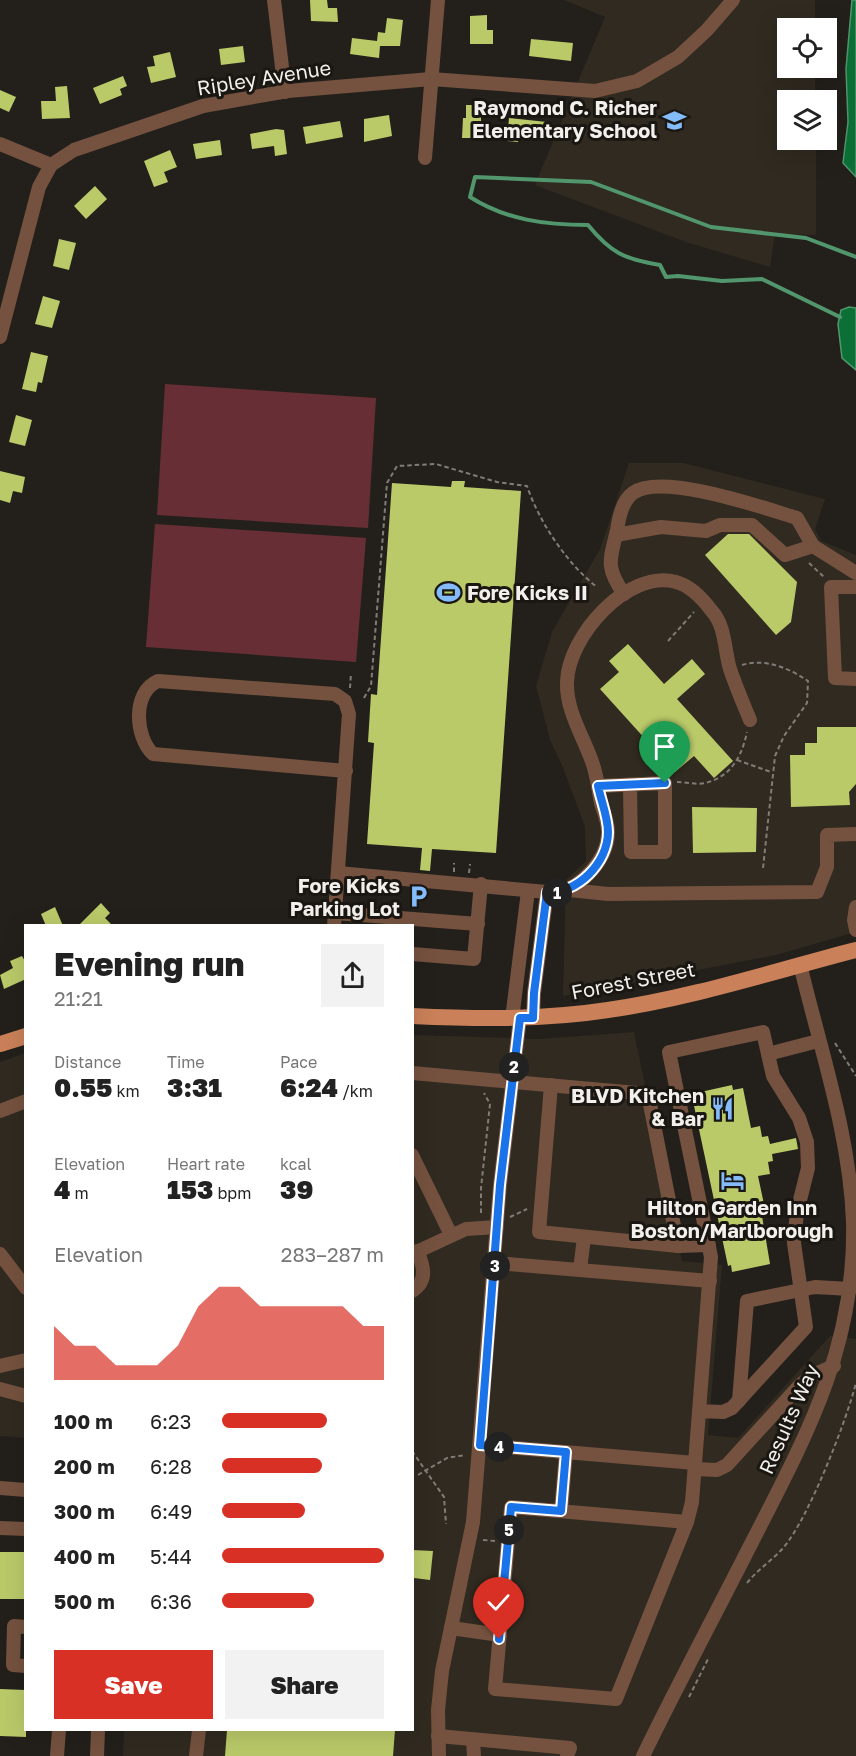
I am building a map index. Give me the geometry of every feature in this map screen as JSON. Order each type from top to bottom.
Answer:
[{"type":"main road","name":"Forest Street","points":[[414,1016],[522,1018],[637,1005],[856,950]]},
{"type":"main road","points":[[0,1044],[24,1037]]},
{"type":"street","points":[[274,0],[285,92]]},
{"type":"street","points":[[425,158],[438,0]]},
{"type":"street","name":"Ripley Avenue","points":[[51,165],[74,150],[203,106],[285,92],[431,79],[595,91],[637,81],[678,57],[707,30],[733,0]]},
{"type":"street","points":[[0,144],[51,165],[39,187],[0,337]]},
{"type":"street","points":[[624,594],[610,570],[609,561],[620,514],[632,493],[643,488],[662,486],[730,498],[797,518],[813,546],[856,573]]},
{"type":"street","points":[[616,536],[661,527],[706,531],[720,525],[747,524],[757,528],[780,553],[785,555],[813,546]]},
{"type":"street","points":[[570,890],[591,871],[604,853],[608,834],[592,760],[577,728],[567,681],[572,659],[582,636],[596,618],[624,594],[636,587],[668,581],[690,588],[704,601],[722,627],[730,669],[750,720]]},
{"type":"street","points":[[856,586],[831,587],[835,678],[856,679]]},
{"type":"street","points":[[346,771],[153,754],[144,746],[140,735],[141,697],[148,685],[158,681],[335,694],[345,701],[349,714],[346,771],[334,919],[478,924]]},
{"type":"street","points":[[598,786],[665,783],[665,852],[631,852],[630,785]]},
{"type":"street","points":[[338,873],[481,884],[537,892],[570,890],[608,894],[817,892],[827,867],[827,835],[856,834]]},
{"type":"street","points":[[414,954],[474,959],[481,884]]},
{"type":"street","points":[[439,1756],[440,1684],[471,1538],[476,1450],[495,1263],[502,1223],[513,1082],[537,892]]},
{"type":"street","points":[[522,1018],[534,993],[537,892]]},
{"type":"street","points":[[856,907],[854,920],[856,930]]},
{"type":"street","name":"Results Way","points":[[643,1756],[808,1433],[834,1366],[850,1289],[854,1234],[849,1175],[800,964]]},
{"type":"street","points":[[687,1522],[511,1507],[495,1689],[616,1699],[687,1522],[692,1508],[699,1411],[710,1281],[709,1245],[669,1052],[763,1032],[776,1082],[799,1118],[807,1142],[808,1168],[794,1236],[806,1327],[739,1401],[727,1411],[699,1411]]},
{"type":"street","points":[[768,1054],[818,1041]]},
{"type":"street","points":[[414,1073],[648,1094],[678,1246]]},
{"type":"street","points":[[551,1085],[539,1232],[678,1246],[709,1245]]},
{"type":"street","points":[[0,1112],[24,1106]]},
{"type":"street","points":[[414,1159],[451,1235]]},
{"type":"street","points":[[414,1289],[421,1283],[424,1274],[415,1252],[471,1227],[502,1223]]},
{"type":"street","points":[[580,1270],[584,1236]]},
{"type":"street","points":[[0,1254],[24,1285]]},
{"type":"street","points":[[495,1263],[710,1281]]},
{"type":"street","points":[[739,1401],[747,1301],[821,1286],[850,1289]]},
{"type":"street","points":[[0,1366],[24,1360]]},
{"type":"street","points":[[476,1450],[566,1452],[717,1470],[727,1465],[800,1385],[813,1375],[834,1366]]},
{"type":"street","points":[[0,1389],[24,1395]]},
{"type":"street","points":[[561,1511],[566,1452]]},
{"type":"street","points":[[0,1488],[24,1490]]},
{"type":"street","points":[[0,1528],[24,1529]]},
{"type":"street","points":[[24,1627],[14,1626],[13,1665],[24,1666]]},
{"type":"street","points":[[451,1628],[500,1635]]},
{"type":"street","points":[[57,1756],[58,1731]]},
{"type":"street","points":[[97,1756],[98,1731]]},
{"type":"street","points":[[196,1756],[199,1731]]},
{"type":"street","points":[[438,1737],[570,1748],[567,1756]]},
{"type":"street","points":[[473,1740],[474,1756]]},
{"type":"path","points":[[364,698],[371,687],[386,490],[388,477],[397,465],[436,464],[488,479],[527,486],[564,553],[579,573],[597,587]]},
{"type":"path","points":[[790,553],[811,563],[831,587]]},
{"type":"path","points":[[668,641],[704,601]]},
{"type":"path","points":[[730,669],[746,664],[770,664],[796,672],[808,681],[807,703],[784,736],[775,756],[763,868]]},
{"type":"path","points":[[350,688],[351,673]]},
{"type":"path","points":[[665,783],[704,784],[732,768],[743,750],[750,720]]},
{"type":"path","points":[[737,760],[773,772]]},
{"type":"path","points":[[832,1033],[856,1076]]},
{"type":"path","points":[[481,1214],[481,1188],[490,1104],[482,1088]]},
{"type":"path","points":[[502,1223],[533,1206],[541,1207]]},
{"type":"path","points":[[742,1589],[756,1572],[783,1548],[793,1533],[819,1480],[856,1383]]},
{"type":"path","points":[[418,1475],[447,1458],[476,1450]]},
{"type":"path","points":[[414,1454],[444,1497],[446,1524]]},
{"type":"path","points":[[478,1539],[498,1541]]},
{"type":"path","points":[[684,1706],[714,1648]]},
{"type":"shaded area","name":"Raymond C. Richer Elementary School","points":[[564,0],[815,0],[815,18],[777,18],[777,78],[815,78],[815,90],[777,90],[777,150],[816,150],[816,235],[775,234],[770,267],[686,242],[535,185],[605,17]]},
{"type":"shaded area","points":[[852,0],[856,0],[856,177],[843,163],[848,122],[846,69]]},
{"type":"shaded area","points":[[849,307],[856,308],[856,370],[842,358],[838,324],[841,310]]},
{"type":"shaded area","points":[[165,384],[376,398],[368,528],[157,515]]},
{"type":"shaded area","points":[[629,463],[683,463],[825,499],[815,529],[821,541],[856,555],[856,932],[776,955],[563,996],[566,880],[586,861],[585,827],[550,740],[536,686],[552,632],[600,549]]},
{"type":"shaded area","points":[[155,524],[366,538],[356,662],[146,647]]},
{"type":"shaded area","points":[[634,1032],[682,1261],[722,1265],[708,1435],[738,1438],[830,1336],[856,1339],[856,1756],[123,1756],[124,1731],[414,1731],[414,1035],[538,1039]]},
{"type":"shaded area","points":[[24,1053],[24,1438],[0,1436],[0,1062]]},
{"type":"building","points":[[310,0],[327,0],[328,8],[337,8],[338,22],[311,21]]},
{"type":"building","points":[[487,15],[487,30],[493,30],[493,44],[470,44],[470,16]]},
{"type":"building","points":[[387,18],[403,20],[400,46],[380,46],[379,58],[350,54],[352,38],[377,41],[378,32],[385,33]]},
{"type":"building","points":[[531,39],[573,43],[571,61],[529,56]]},
{"type":"building","points":[[243,46],[245,62],[221,65],[219,49]]},
{"type":"building","points":[[170,52],[176,77],[151,83],[147,67],[155,66],[153,56]]},
{"type":"building","points":[[123,76],[127,86],[120,89],[122,95],[100,104],[93,88]]},
{"type":"building","points":[[67,86],[70,118],[42,119],[41,101],[56,101],[55,87]]},
{"type":"building","points":[[0,90],[16,97],[9,112],[0,108]]},
{"type":"building","points":[[466,105],[481,105],[481,138],[462,138]]},
{"type":"building","points":[[389,115],[392,136],[364,142],[364,119]]},
{"type":"building","points":[[509,118],[547,122],[546,138],[519,135],[518,142],[507,141]]},
{"type":"building","points":[[340,121],[343,137],[306,144],[303,127]]},
{"type":"building","points":[[276,129],[284,130],[287,154],[275,156],[274,146],[252,149],[250,134]]},
{"type":"building","points":[[220,140],[222,155],[196,159],[193,144]]},
{"type":"building","points":[[170,150],[177,167],[164,172],[168,182],[154,187],[144,161]]},
{"type":"building","points":[[95,186],[107,199],[86,219],[74,206]]},
{"type":"building","points":[[59,239],[76,243],[69,270],[53,266]]},
{"type":"building","points":[[43,296],[60,301],[52,328],[35,324]]},
{"type":"building","points":[[31,352],[48,356],[42,383],[38,382],[36,392],[22,389]]},
{"type":"building","points":[[16,415],[32,420],[25,446],[9,442]]},
{"type":"building","points":[[0,471],[25,477],[22,493],[13,491],[10,503],[0,500]]},
{"type":"building","name":"Fore Kicks II","points":[[452,481],[465,481],[464,487],[521,491],[496,853],[432,849],[430,871],[420,870],[422,848],[367,844],[374,743],[368,742],[371,694],[377,695],[392,483],[451,487]]},
{"type":"building","points":[[728,534],[749,534],[797,582],[791,622],[776,635],[705,555]]},
{"type":"building","points":[[628,644],[664,684],[692,659],[705,674],[677,699],[733,761],[714,778],[694,756],[675,772],[600,689],[619,672],[609,661]]},
{"type":"building","points":[[817,727],[856,727],[856,784],[849,792],[850,805],[791,807],[790,755],[805,755],[805,743],[817,743]]},
{"type":"building","points":[[692,807],[757,808],[756,852],[693,853]]},
{"type":"building","points":[[101,903],[110,913],[105,918],[111,924],[80,924]]},
{"type":"building","points":[[55,907],[62,924],[45,924],[41,914]]},
{"type":"building","points":[[22,956],[24,980],[4,989],[0,975],[13,968],[10,961]]},
{"type":"building","name":"Hilton Garden Inn Boston/Marlborough","points":[[732,1085],[733,1090],[743,1088],[751,1128],[760,1126],[762,1137],[768,1136],[770,1144],[796,1138],[798,1149],[772,1154],[773,1161],[768,1162],[770,1174],[758,1176],[765,1209],[761,1210],[770,1264],[732,1272],[731,1265],[728,1266],[693,1101],[697,1100],[696,1093]]},
{"type":"building","points":[[414,1550],[433,1551],[430,1580],[414,1578]]},
{"type":"building","points":[[0,1552],[24,1552],[24,1599],[0,1599]]},
{"type":"building","points":[[0,1689],[24,1690],[26,1737],[0,1736]]},
{"type":"building","points":[[227,1731],[395,1731],[393,1756],[225,1756]]},
{"type":"waterway","points":[[840,317],[762,279],[722,281],[678,276],[666,277],[660,265],[619,253],[604,242],[588,225],[527,220],[484,205],[470,197],[475,177],[591,182],[711,227],[806,238],[856,257]]},
{"type":"place","name":"Raymond C. Richer Elementary School","points":[[675,120]]},
{"type":"place","name":"Fore Kicks II","points":[[449,593]]},
{"type":"place","name":"Fore Kicks Parking Lot","points":[[418,897]]},
{"type":"place","name":"BLVD Kitchen & Bar","points":[[722,1108]]},
{"type":"place","name":"Hilton Garden Inn Boston/Marlborough","points":[[732,1181]]},
{"type":"route","points":[[499,1639],[511,1507],[561,1511],[566,1452],[480,1445],[500,1185],[520,1018],[533,1018],[547,892],[558,893],[570,890],[591,871],[604,853],[608,834],[607,822],[598,786],[665,783]]}]
